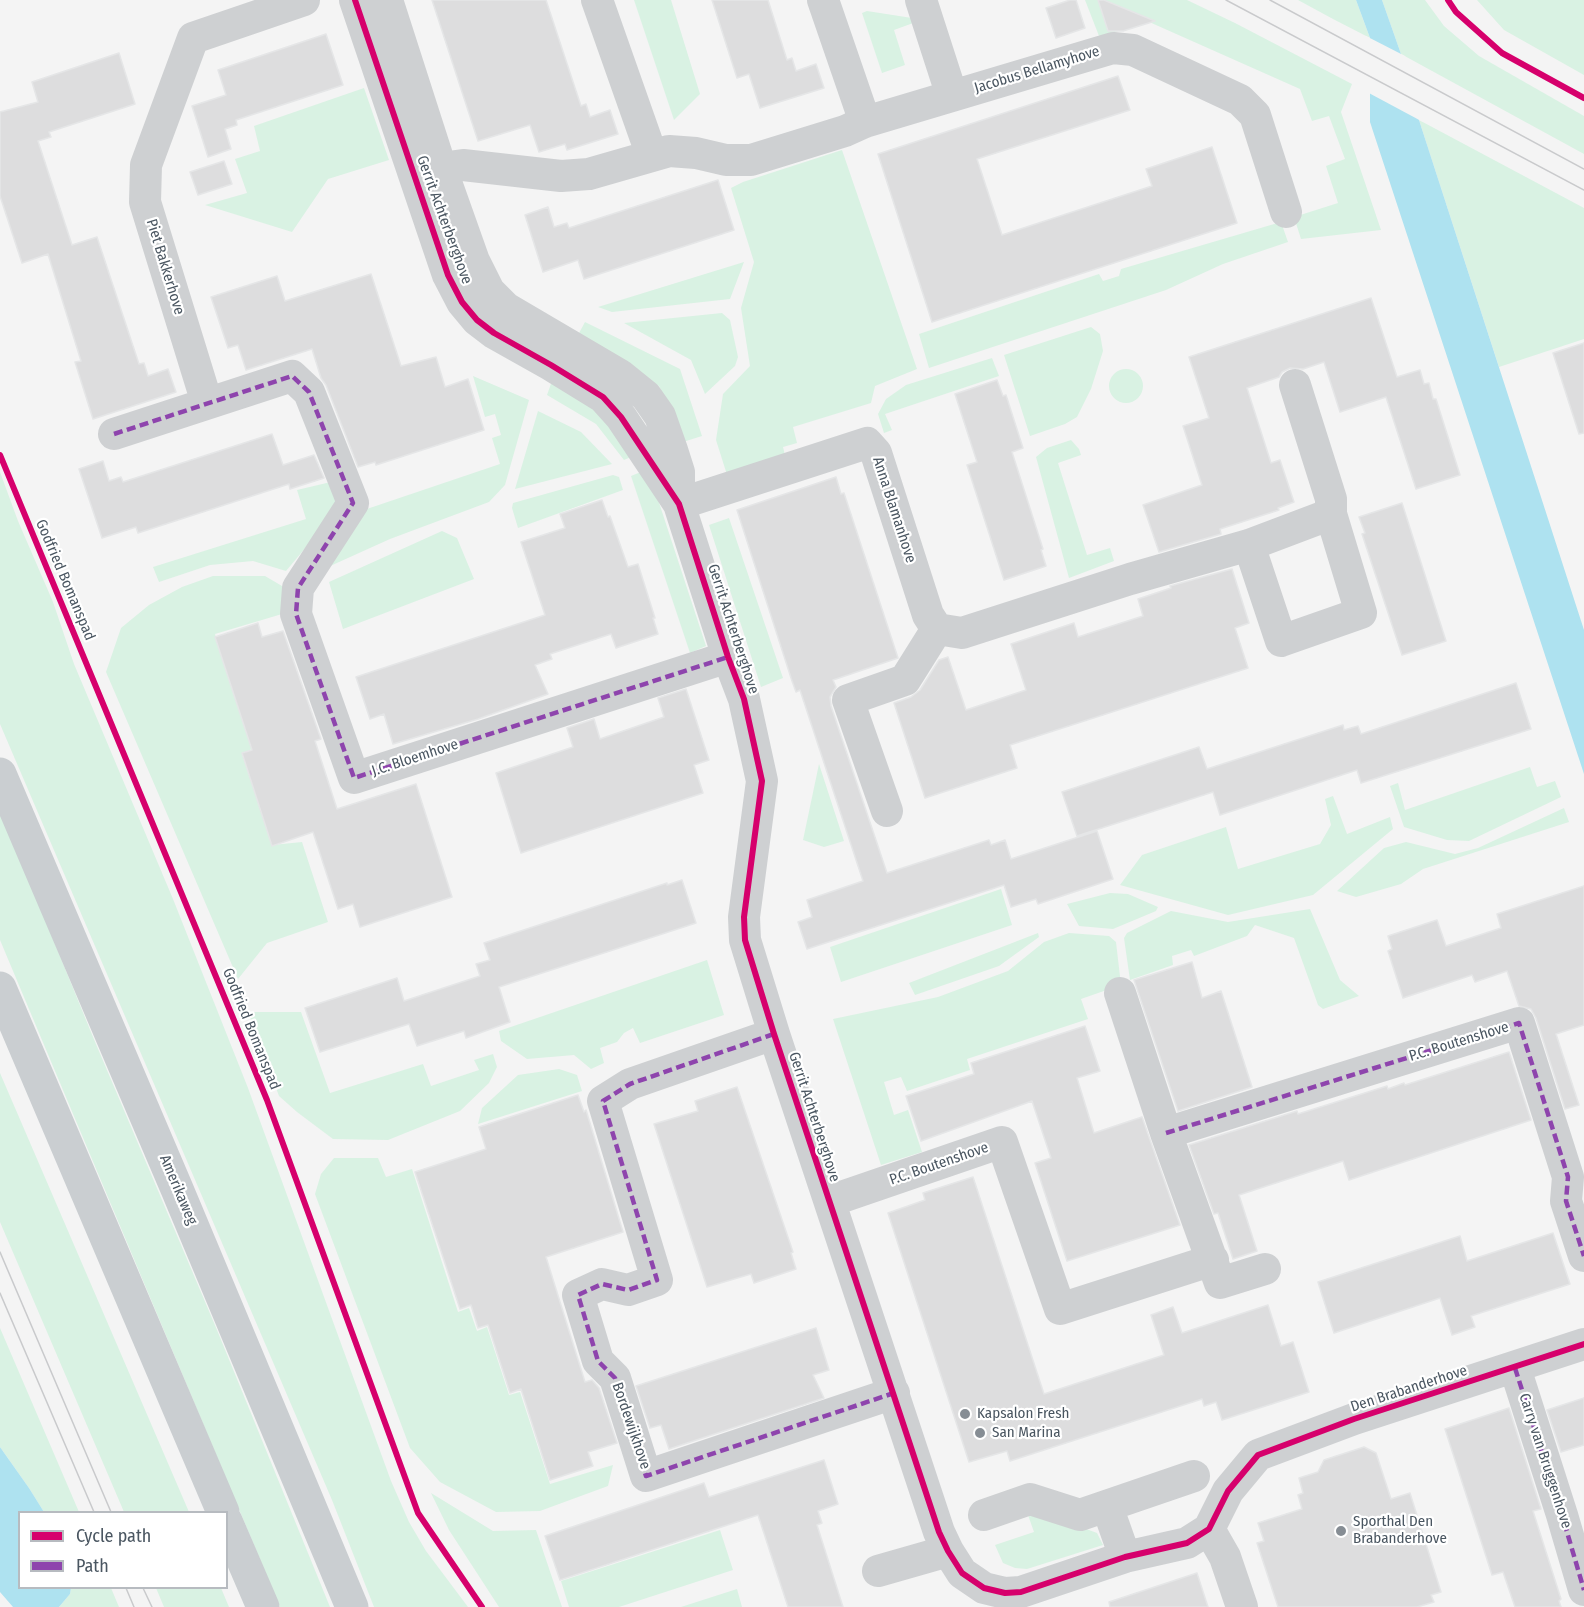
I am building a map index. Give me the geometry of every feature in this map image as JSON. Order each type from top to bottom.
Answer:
[{"type":"main road","name":"Amerikaweg","points":[[0,774],[352,1607]]},
{"type":"main road","points":[[0,988],[223,1511]]},
{"type":"main road","points":[[228,1526],[263,1607]]},
{"type":"street","name":"Piet Bakkerhove","points":[[207,403],[145,202],[146,165],[193,38],[304,0]]},
{"type":"street","name":"Gerrit Achterberghove","points":[[356,0],[428,172]]},
{"type":"street","name":"Gerrit Achterberghove","points":[[387,0],[428,172],[448,275],[462,302],[477,320],[494,333],[603,397],[621,417],[679,504],[728,657],[744,699],[762,781],[744,917],[745,940],[939,1532],[948,1551],[962,1573],[984,1588],[1005,1593],[1021,1592],[1125,1557]]},
{"type":"street","points":[[597,0],[652,156]]},
{"type":"street","points":[[823,0],[865,122]]},
{"type":"street","points":[[921,0],[952,96]]},
{"type":"street","name":"Jacobus Bellamyhove","points":[[428,172],[463,165],[561,176],[589,174],[669,151],[696,153],[726,160],[751,160],[845,131],[865,122],[1113,48],[1133,50],[1240,100],[1255,115],[1286,212]]},
{"type":"street","name":"J.C. Bloemhove","points":[[207,403],[292,375],[309,392],[353,503],[298,588],[296,614],[354,778],[728,657]]},
{"type":"street","points":[[1249,545],[1281,641],[1361,614],[1331,514],[1331,499],[1295,385]]},
{"type":"street","points":[[114,434],[207,403]]},
{"type":"street","name":"Anna Blamanhove","points":[[679,504],[867,443],[876,453],[928,615],[937,629]]},
{"type":"street","points":[[887,811],[848,699],[905,680],[937,629],[962,633],[1130,579],[1249,545],[1331,514]]},
{"type":"street","points":[[1120,993],[1166,1133],[1220,1283],[1265,1269]]},
{"type":"street","name":"P.C. Boutenshove","points":[[1166,1133],[1519,1023],[1568,1177],[1566,1201],[1584,1256]]},
{"type":"street","name":"Bordewijkhove","points":[[774,1034],[630,1084],[603,1101],[657,1280],[628,1290],[602,1284],[578,1295],[598,1361],[615,1378],[646,1476],[894,1393]]},
{"type":"street","name":"P.C. Boutenshove","points":[[830,1201],[1002,1142],[1060,1309],[1213,1260]]},
{"type":"street","name":"Den Brabanderhove","points":[[1209,1528],[1228,1491],[1258,1455],[1354,1419],[1584,1344]]},
{"type":"street","name":"Carry van Bruggenhove","points":[[1515,1368],[1584,1590]]},
{"type":"street","points":[[984,1515],[1030,1499],[1080,1515],[1194,1476]]},
{"type":"street","points":[[1107,1506],[1125,1557],[1187,1543],[1209,1528],[1225,1557],[1242,1607]]},
{"type":"street","points":[[878,1571],[948,1551]]},
{"type":"green space","points":[[634,0],[671,0],[700,94],[674,120]]},
{"type":"green space","points":[[1085,0],[1187,0],[1352,84],[1341,112],[1381,230],[1301,239],[1294,217],[1338,203],[1326,166],[1345,159],[1329,116],[1312,121],[1300,89],[1138,17],[1134,27],[1099,36]]},
{"type":"green space","points":[[1298,0],[1356,0],[1370,38],[1333,19]]},
{"type":"green space","points":[[1382,0],[1425,0],[1444,26],[1479,56],[1584,116],[1584,154],[1401,54]]},
{"type":"green space","points":[[1477,0],[1584,0],[1584,75],[1504,30]]},
{"type":"green space","points":[[867,11],[912,18],[916,22],[894,30],[905,65],[882,73],[862,13]]},
{"type":"green space","points":[[364,88],[389,160],[328,179],[292,232],[205,205],[247,193],[235,159],[260,151],[254,126]]},
{"type":"green space","points":[[1419,120],[1584,208],[1584,339],[1499,367]]},
{"type":"green space","points":[[842,150],[917,369],[875,386],[871,403],[793,427],[797,443],[783,447],[786,459],[728,478],[716,440],[723,394],[750,366],[741,308],[754,262],[731,188]]},
{"type":"green space","points":[[1281,222],[1288,242],[1223,264],[1166,290],[929,368],[919,334],[1099,274],[1103,281],[1119,276],[1121,269]]},
{"type":"green space","points":[[744,262],[730,299],[612,312],[598,307]]},
{"type":"green space","points":[[722,313],[730,320],[738,357],[735,366],[705,394],[691,360],[624,323]]},
{"type":"green space","points":[[585,322],[680,369],[702,436],[683,442],[659,386],[578,335]]},
{"type":"green space","points":[[1091,327],[1100,334],[1103,351],[1091,389],[1077,417],[1065,424],[1030,436],[1004,355]]},
{"type":"green space","points":[[992,358],[999,376],[885,414],[892,430],[884,433],[878,414],[886,399],[906,385]]},
{"type":"green space","points":[[1126,369],[1138,374],[1143,386],[1138,398],[1126,403],[1114,398],[1109,386],[1114,374]]},
{"type":"green space","points":[[473,376],[529,400],[505,485],[489,502],[390,539],[328,567],[355,513],[500,464],[492,438],[501,435],[495,414],[485,417]]},
{"type":"green space","points":[[553,378],[608,410],[640,453],[624,460],[596,424],[547,395]]},
{"type":"green space","points":[[538,411],[581,432],[612,464],[515,489]]},
{"type":"green space","points":[[1071,440],[1081,455],[1058,463],[1087,555],[1110,548],[1114,561],[1069,578],[1036,457],[1047,448]]},
{"type":"green space","points":[[648,469],[706,646],[690,653],[631,476]]},
{"type":"green space","points":[[0,472],[18,521],[53,602],[74,664],[173,899],[248,1088],[391,1481],[409,1522],[426,1551],[468,1607],[374,1607],[332,1500],[0,724]]},
{"type":"green space","points":[[613,475],[619,477],[623,490],[518,528],[512,508],[513,503]]},
{"type":"green space","points":[[335,481],[338,509],[286,571],[253,561],[210,565],[159,582],[153,567],[306,519],[297,490]]},
{"type":"green space","points":[[729,518],[783,678],[761,687],[709,525]]},
{"type":"green space","points":[[442,531],[457,538],[474,579],[343,629],[329,582]]},
{"type":"green space","points":[[213,576],[265,576],[282,586],[282,614],[215,634],[252,749],[242,754],[272,845],[302,842],[328,922],[267,943],[238,979],[106,672],[121,628],[149,605],[182,587]]},
{"type":"green space","points":[[819,764],[844,841],[824,847],[803,840]]},
{"type":"green space","points":[[1530,767],[1537,787],[1555,781],[1561,797],[1469,841],[1447,840],[1404,827],[1390,786],[1398,783],[1405,810]]},
{"type":"green space","points":[[1333,796],[1347,834],[1390,817],[1393,829],[1313,895],[1228,915],[1120,885],[1142,855],[1226,827],[1238,869],[1320,844],[1331,825],[1325,799]]},
{"type":"green space","points":[[1564,808],[1569,822],[1423,869],[1401,884],[1356,897],[1337,891],[1384,848],[1406,842],[1455,854],[1478,848]]},
{"type":"green space","points":[[0,809],[330,1607],[280,1607],[0,940]]},
{"type":"green space","points":[[1001,889],[1012,925],[841,982],[830,947]]},
{"type":"green space","points":[[1110,893],[1128,894],[1158,907],[1156,911],[1113,929],[1079,926],[1067,904]]},
{"type":"green space","points":[[1310,909],[1340,980],[1359,996],[1323,1009],[1318,1005],[1294,938],[1255,925],[1247,936],[1194,956],[1191,950],[1172,956],[1173,965],[1130,980],[1124,938],[1127,933],[1171,911],[1228,922]]},
{"type":"green space","points":[[1038,933],[1039,937],[999,966],[915,995],[909,983]]},
{"type":"green space","points":[[1069,933],[1109,936],[1116,942],[1121,985],[1081,999],[1088,1019],[967,1059],[970,1070],[907,1091],[901,1077],[884,1082],[894,1115],[908,1110],[922,1152],[881,1165],[833,1019],[938,997],[1008,971],[1044,942]]},
{"type":"green space","points":[[707,960],[724,1015],[640,1043],[633,1028],[624,1033],[617,1042],[600,1048],[604,1063],[591,1069],[574,1055],[527,1059],[501,1041],[499,1031]]},
{"type":"green space","points":[[248,1012],[301,1012],[330,1093],[423,1064],[431,1086],[479,1070],[474,1060],[493,1054],[497,1067],[489,1083],[460,1111],[388,1140],[333,1139],[279,1096]]},
{"type":"green space","points":[[559,1069],[577,1075],[582,1091],[478,1124],[482,1108],[518,1075]]},
{"type":"green space","points":[[0,1073],[189,1511],[124,1511],[0,1222]]},
{"type":"green space","points":[[334,1158],[378,1158],[386,1177],[412,1169],[458,1312],[469,1308],[477,1331],[487,1327],[509,1395],[520,1392],[550,1484],[613,1465],[608,1486],[540,1511],[496,1512],[440,1482],[410,1448],[315,1194],[321,1174]]},
{"type":"green space","points":[[0,1328],[79,1511],[43,1511],[0,1447]]},
{"type":"green space","points":[[431,1493],[493,1531],[536,1530],[562,1607],[499,1607],[449,1530]]},
{"type":"green space","points":[[1038,1511],[1097,1533],[1103,1545],[1027,1569],[1015,1568],[1003,1563],[995,1545],[1034,1532],[1028,1515]]},
{"type":"green space","points":[[720,1530],[733,1570],[619,1607],[569,1607],[561,1581]]},
{"type":"green space","points":[[71,1589],[111,1589],[119,1607],[59,1607],[70,1594]]},
{"type":"green space","points":[[156,1589],[221,1589],[229,1607],[164,1607]]},
{"type":"green space","points":[[737,1589],[742,1607],[681,1607]]},
{"type":"water","points":[[1356,0],[1382,0],[1584,630],[1584,774],[1370,122],[1370,38]]},
{"type":"water","points":[[0,1447],[43,1511],[18,1511],[18,1589],[71,1589],[70,1594],[59,1607],[13,1607],[0,1592]]},
{"type":"pier","points":[[1366,36],[1405,56],[1423,122],[1367,92]]},
{"type":"building","points":[[432,0],[546,0],[581,106],[586,104],[590,117],[610,110],[618,134],[567,150],[565,144],[539,152],[530,125],[478,141]]},
{"type":"building","points":[[712,0],[768,0],[787,60],[792,58],[796,71],[816,64],[824,88],[760,108],[749,74],[737,78]]},
{"type":"building","points":[[1076,0],[1085,28],[1056,38],[1046,8]]},
{"type":"building","points":[[1098,0],[1104,0],[1155,21],[1123,31],[1108,31]]},
{"type":"building","points":[[326,34],[343,85],[236,120],[237,125],[225,129],[231,149],[208,157],[192,106],[226,95],[218,70]]},
{"type":"building","points":[[119,53],[135,104],[49,132],[51,137],[38,141],[72,245],[97,237],[139,364],[144,363],[148,376],[168,369],[176,392],[93,419],[75,362],[81,361],[48,254],[22,263],[0,196],[0,112],[38,102],[32,82]]},
{"type":"building","points":[[1118,76],[1130,110],[977,159],[1002,235],[1152,186],[1146,169],[1212,147],[1237,223],[932,322],[878,154]]},
{"type":"building","points":[[224,161],[232,184],[198,195],[190,172]]},
{"type":"building","points":[[718,180],[734,230],[584,279],[578,260],[543,272],[525,215],[548,207],[554,227],[567,223],[569,228]]},
{"type":"building","points":[[371,274],[401,366],[436,357],[445,387],[468,379],[484,430],[376,465],[375,462],[358,467],[326,385],[321,378],[312,349],[246,370],[238,345],[228,348],[211,297],[277,276],[285,301]]},
{"type":"building","points":[[1371,298],[1397,377],[1420,370],[1424,384],[1429,383],[1460,475],[1416,489],[1386,397],[1340,412],[1324,362],[1303,369],[1290,368],[1282,372],[1279,377],[1247,388],[1271,463],[1280,460],[1294,502],[1278,508],[1279,510],[1220,529],[1221,534],[1159,552],[1143,505],[1202,485],[1183,426],[1209,418],[1189,357]]},
{"type":"building","points":[[1584,343],[1584,433],[1579,434],[1553,353]]},
{"type":"building","points":[[997,380],[1003,396],[1006,395],[1023,448],[1012,452],[1043,549],[1041,550],[1046,566],[1004,580],[967,465],[977,462],[955,394]]},
{"type":"building","points":[[272,434],[283,465],[314,455],[324,478],[290,489],[289,484],[138,533],[136,527],[102,538],[79,469],[103,461],[109,481],[121,477],[123,482]]},
{"type":"building","points":[[836,477],[841,494],[844,493],[898,658],[833,680],[836,687],[830,697],[831,706],[887,873],[989,840],[991,845],[1005,840],[1011,859],[1097,831],[1113,879],[1038,904],[1036,899],[1011,907],[1004,885],[807,949],[798,922],[812,917],[807,900],[863,881],[800,690],[796,692],[792,681],[737,510]]},
{"type":"building","points":[[602,500],[628,567],[638,564],[658,634],[616,648],[611,634],[550,654],[552,659],[535,665],[548,694],[478,719],[393,744],[384,714],[370,719],[356,677],[545,615],[521,542],[565,528],[560,514]]},
{"type":"building","points":[[1402,503],[1446,641],[1402,655],[1362,534],[1365,533],[1359,517]]},
{"type":"building","points":[[1232,569],[1249,623],[1235,628],[1248,668],[1010,745],[1017,768],[925,798],[894,703],[911,697],[920,690],[939,660],[948,657],[966,710],[1026,690],[1011,644],[1074,623],[1078,637],[1143,616],[1138,599],[1171,588],[1170,586]]},
{"type":"building","points":[[258,623],[262,637],[283,631],[321,739],[315,741],[337,809],[416,784],[452,897],[360,927],[353,904],[338,909],[313,832],[272,846],[242,753],[252,750],[215,637]]},
{"type":"building","points":[[1516,683],[1531,729],[1361,783],[1357,770],[1220,815],[1213,792],[1077,836],[1062,792],[1199,747],[1207,769],[1343,725],[1344,730],[1358,726],[1361,734]]},
{"type":"building","points":[[686,689],[709,760],[694,765],[703,793],[521,853],[496,773],[573,747],[567,728],[594,719],[600,739],[664,717],[658,698]]},
{"type":"building","points":[[682,880],[696,923],[499,987],[510,1022],[466,1038],[464,1031],[417,1046],[409,1024],[320,1052],[305,1008],[397,978],[404,1001],[480,976],[476,964],[490,960],[484,943]]},
{"type":"building","points":[[1584,886],[1584,1025],[1556,1034],[1579,1105],[1565,1109],[1536,1018],[1531,1009],[1519,1006],[1507,971],[1475,982],[1472,975],[1403,998],[1388,951],[1392,949],[1388,936],[1437,920],[1446,946],[1501,928],[1497,914]]},
{"type":"building","points":[[1192,962],[1202,998],[1221,991],[1252,1087],[1178,1111],[1134,980]]},
{"type":"building","points":[[1085,1026],[1100,1071],[1077,1078],[1094,1133],[1142,1117],[1180,1225],[1067,1261],[1035,1163],[1051,1158],[1032,1101],[921,1141],[906,1096],[974,1074],[971,1063]]},
{"type":"building","points":[[1509,1052],[1531,1120],[1349,1180],[1343,1161],[1239,1195],[1257,1251],[1233,1259],[1218,1213],[1214,1214],[1189,1145],[1387,1086],[1388,1089],[1404,1083],[1405,1085]]},
{"type":"building","points":[[737,1087],[793,1252],[791,1253],[796,1269],[754,1283],[751,1274],[707,1287],[654,1124],[698,1111],[695,1101]]},
{"type":"building","points":[[578,1095],[584,1112],[586,1110],[623,1232],[546,1257],[585,1382],[592,1380],[599,1388],[617,1443],[588,1452],[593,1466],[550,1480],[521,1389],[510,1393],[488,1325],[478,1328],[471,1305],[460,1309],[415,1172],[486,1149],[479,1127]]},
{"type":"building","points":[[973,1177],[1044,1394],[1164,1355],[1151,1315],[1173,1307],[1182,1333],[1268,1305],[1281,1346],[1293,1342],[1309,1392],[1222,1420],[1216,1402],[1204,1406],[1202,1399],[1010,1461],[1007,1451],[969,1462],[888,1213],[925,1200],[923,1193]]},
{"type":"building","points":[[1553,1233],[1570,1284],[1471,1316],[1475,1327],[1452,1335],[1440,1298],[1334,1333],[1318,1282],[1460,1236],[1467,1261]]},
{"type":"building","points":[[816,1328],[829,1370],[813,1375],[824,1398],[669,1449],[661,1425],[650,1428],[636,1386]]},
{"type":"building","points":[[1584,1398],[1584,1445],[1561,1452],[1547,1410]]},
{"type":"building","points":[[1509,1408],[1541,1509],[1533,1511],[1561,1599],[1559,1601],[1561,1607],[1515,1607],[1503,1572],[1492,1575],[1445,1429]]},
{"type":"building","name":"Sporthal Den Brabanderhove","points":[[1364,1447],[1376,1453],[1391,1499],[1410,1493],[1441,1592],[1431,1595],[1434,1602],[1417,1607],[1278,1607],[1257,1543],[1264,1541],[1258,1523],[1302,1509],[1298,1495],[1303,1493],[1299,1478],[1318,1472],[1324,1460]]},
{"type":"building","points":[[824,1460],[838,1504],[818,1511],[822,1523],[817,1525],[843,1607],[788,1607],[758,1515],[560,1580],[545,1536],[704,1483],[709,1497]]},
{"type":"building","points":[[1197,1573],[1208,1607],[1110,1607],[1109,1602]]},
{"type":"tram line","points":[[1226,0],[1584,190]]},
{"type":"tram line","points":[[1270,0],[1584,169]]},
{"type":"tram line","points":[[0,1252],[111,1511]]},
{"type":"tram line","points":[[0,1293],[94,1511]]},
{"type":"tram line","points":[[126,1589],[134,1607]]},
{"type":"tram line","points":[[143,1589],[152,1607]]},
{"type":"marked path","points":[[114,434],[292,376],[309,392],[353,503],[298,588],[296,614],[354,778],[728,657]]},
{"type":"marked path","points":[[1166,1133],[1519,1023],[1568,1177],[1566,1201],[1584,1256]]},
{"type":"marked path","points":[[774,1034],[630,1084],[603,1101],[657,1280],[628,1290],[602,1284],[578,1295],[598,1361],[615,1378],[646,1476],[894,1393]]},
{"type":"marked path","points":[[1515,1368],[1584,1590]]},
{"type":"cycle path","points":[[355,0],[448,275],[462,302],[477,320],[494,333],[603,397],[621,417],[679,504],[728,657],[744,699],[762,781],[744,917],[745,940],[939,1532],[962,1573],[984,1588],[1005,1593],[1021,1592],[1125,1557],[1187,1543],[1209,1529],[1228,1491],[1258,1455],[1354,1419],[1584,1344]]},
{"type":"cycle path","points":[[1448,0],[1456,12],[1502,53],[1584,98]]},
{"type":"cycle path","name":"Godfried Bomanspad","points":[[0,455],[267,1100],[418,1513],[482,1607]]},
{"type":"place","name":"Kapsalon Fresh","points":[[965,1414]]},
{"type":"place","name":"San Marina","points":[[980,1433]]},
{"type":"place","name":"Sporthal Den Brabanderhove","points":[[1341,1531]]}]
